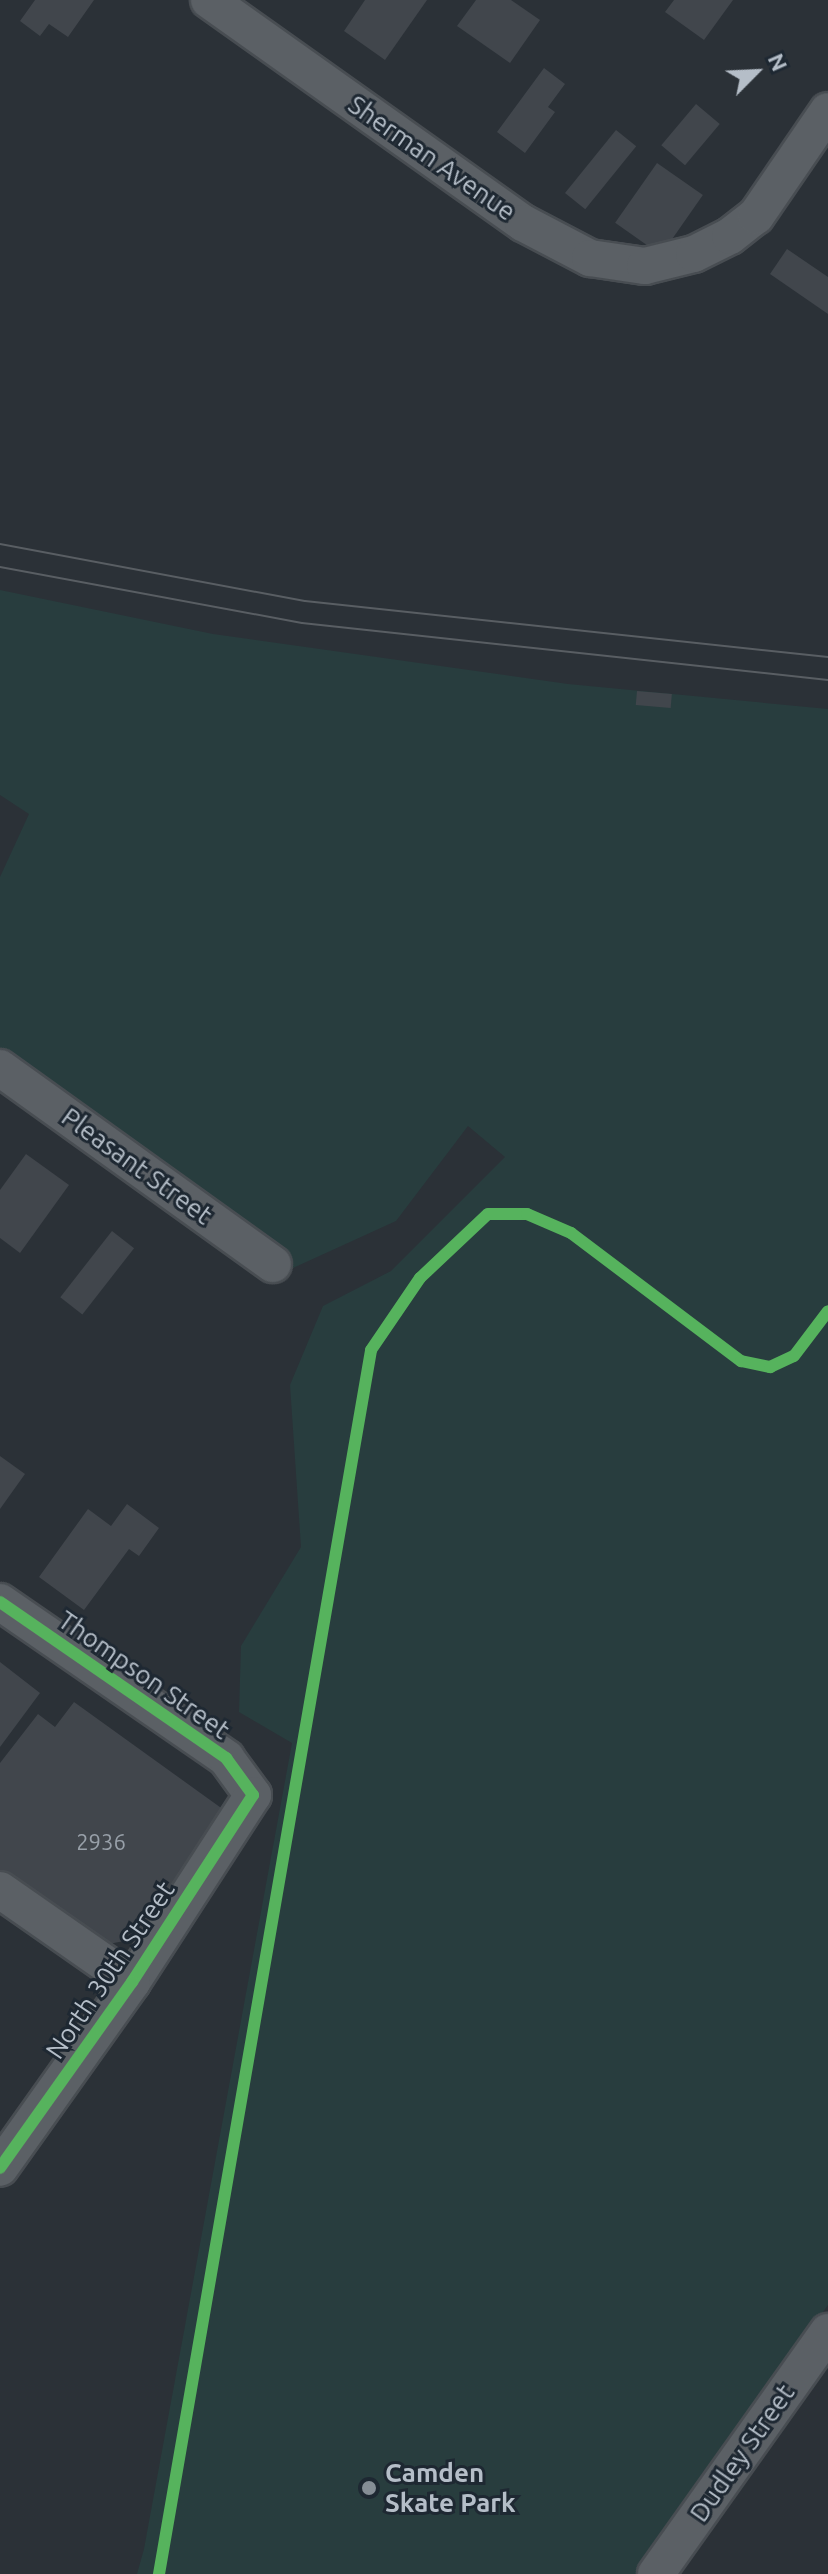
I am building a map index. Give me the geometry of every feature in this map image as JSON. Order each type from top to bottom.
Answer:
[{"type":"street","name":"Sherman Avenue","points":[[209,0],[523,223],[590,258],[645,266],[694,254],[730,236],[756,216],[828,111]]},
{"type":"street","name":"Pleasant Street","points":[[0,1068],[273,1264]]},
{"type":"street","name":"Thompson Street","points":[[0,1602],[226,1758],[253,1795]]},
{"type":"street","name":"North 30th Street","points":[[0,2168],[132,1982],[253,1795]]},
{"type":"street","points":[[0,1890],[132,1982]]},
{"type":"street","name":"Dudley Street","points":[[656,2574],[828,2332]]},
{"type":"green space","points":[[0,590],[213,634],[568,684],[828,709],[828,2305],[637,2574],[137,2574],[292,1743],[239,1712],[241,1646],[301,1547],[290,1385],[323,1306],[391,1271],[505,1157],[468,1126],[396,1221],[293,1268],[273,1264],[0,1068],[0,877],[29,814],[0,795]]},
{"type":"building","points":[[35,0],[94,0],[68,37],[49,24],[40,36],[20,21]]},
{"type":"building","points":[[365,0],[427,0],[385,60],[344,31]]},
{"type":"building","points":[[476,0],[511,0],[540,20],[510,63],[457,26]]},
{"type":"building","points":[[674,0],[733,0],[704,40],[665,12]]},
{"type":"building","points":[[544,68],[565,84],[548,107],[555,112],[525,153],[497,132]]},
{"type":"building","points":[[696,104],[720,124],[685,165],[661,145]]},
{"type":"building","points":[[616,130],[636,146],[585,209],[565,193]]},
{"type":"building","points":[[657,163],[703,195],[661,255],[615,223]]},
{"type":"building","points":[[787,249],[828,277],[828,314],[770,274]]},
{"type":"building","points":[[637,691],[672,694],[671,708],[636,705]]},
{"type":"building","points":[[26,1154],[69,1185],[20,1253],[0,1238],[0,1190]]},
{"type":"building","points":[[112,1231],[134,1248],[82,1314],[60,1297]]},
{"type":"building","points":[[0,1456],[25,1474],[0,1509]]},
{"type":"building","points":[[127,1504],[159,1528],[139,1556],[129,1549],[84,1610],[39,1577],[88,1509],[111,1526]]},
{"type":"building","points":[[0,1662],[40,1693],[0,1747]]},
{"type":"building","points":[[74,1702],[224,1810],[140,1938],[98,1946],[0,1875],[0,1763],[38,1714],[55,1727]]},
{"type":"tram line","points":[[0,544],[305,601],[828,657]]},
{"type":"tram line","points":[[0,567],[302,623],[828,680]]},
{"type":"cycle path","points":[[159,2574],[371,1350],[420,1278],[488,1214],[527,1214],[571,1233],[741,1361],[770,1367],[794,1356],[828,1311]]},
{"type":"cycle path","points":[[0,1602],[226,1758],[253,1795],[132,1982],[0,2168]]},
{"type":"place","name":"Camden Skate Park","points":[[369,2488]]}]
